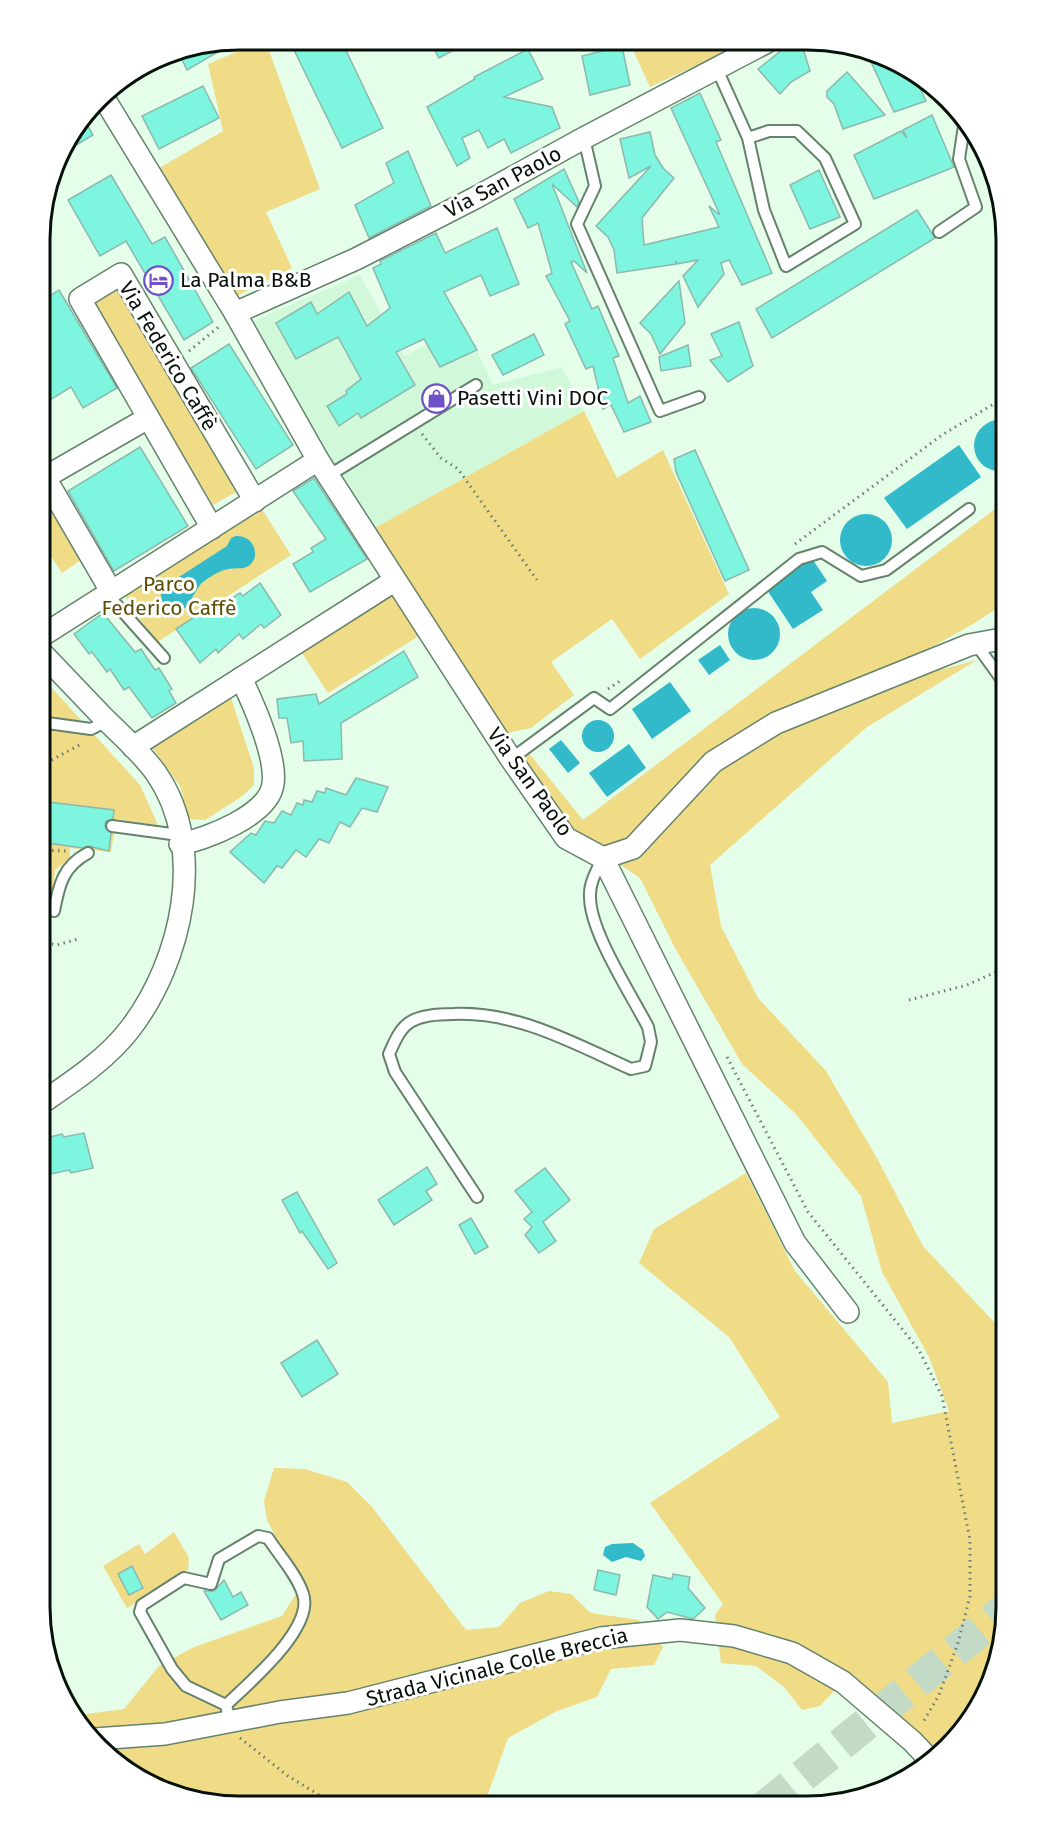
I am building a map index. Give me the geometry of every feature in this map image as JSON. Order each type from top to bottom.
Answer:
[{"type":"street","name":"Via San Paolo","points":[[235,313],[356,259],[476,198],[584,138],[752,50]]},
{"type":"street","name":"Via San Paolo","points":[[107,103],[235,313],[323,468],[394,581],[566,838],[603,858]]},
{"type":"street","name":"Via Federico Caffè","points":[[212,528],[80,299],[121,274],[255,501]]},
{"type":"street","points":[[50,474],[148,418]]},
{"type":"street","points":[[50,631],[255,501],[323,468]]},
{"type":"street","points":[[50,486],[109,593]]},
{"type":"street","points":[[134,747],[394,581]]},
{"type":"street","points":[[848,1312],[795,1243],[603,858],[633,848],[713,762],[776,723],[996,638]]},
{"type":"street","points":[[50,663],[100,724],[134,747],[156,774],[173,806],[183,868],[179,922],[155,993],[129,1030],[98,1062],[50,1097]]},
{"type":"street","points":[[180,840],[205,839],[263,804],[272,789],[272,764],[254,703],[241,678]]},
{"type":"street","name":"Strada Vicinale Colle Breccia","points":[[103,1738],[165,1734],[228,1714],[348,1703],[601,1638],[680,1630],[734,1636],[792,1653],[843,1682],[925,1755]]},
{"type":"lane","points":[[717,69],[748,138],[764,210],[786,266],[855,224],[825,158],[797,131],[769,131],[748,138]]},
{"type":"lane","points":[[939,232],[976,207],[959,159],[963,132]]},
{"type":"lane","points":[[584,138],[595,186],[577,224],[660,411],[699,397]]},
{"type":"lane","points":[[323,468],[415,422],[476,385]]},
{"type":"lane","points":[[511,759],[594,698],[610,710],[799,559],[822,552],[861,576],[886,570],[969,508]]},
{"type":"lane","points":[[109,593],[164,658]]},
{"type":"lane","points":[[976,644],[996,672]]},
{"type":"lane","points":[[50,722],[100,724]]},
{"type":"lane","points":[[112,826],[180,840]]},
{"type":"lane","points":[[54,911],[59,883],[66,870],[88,853]]},
{"type":"lane","points":[[477,1197],[395,1072],[389,1054],[396,1038],[411,1021],[439,1014],[479,1013],[530,1024],[631,1069],[645,1065],[651,1042],[648,1027],[594,921],[590,896],[594,878],[603,858]]},
{"type":"lane","points":[[258,1536],[268,1539],[304,1595],[303,1613],[288,1640],[228,1714],[186,1686],[172,1669],[140,1612],[142,1605],[184,1578],[211,1584],[219,1559],[258,1536]]},
{"type":"path","points":[[174,364],[235,313]]},
{"type":"path","points":[[415,422],[426,441],[441,458],[458,469],[537,580]]},
{"type":"path","points":[[50,761],[100,734],[100,724]]},
{"type":"path","points":[[50,851],[69,852],[76,861]]},
{"type":"path","points":[[50,944],[57,945],[78,939]]},
{"type":"path","points":[[909,1000],[967,985],[996,973]]},
{"type":"path","points":[[228,1714],[236,1735],[251,1749],[321,1796]]},
{"type":"shaded area","name":"Pasetti Vini DOC","points":[[360,275],[404,356],[465,326],[493,385],[562,367],[584,411],[373,529],[249,323]]},
{"type":"green space","points":[[241,50],[269,50],[320,189],[266,212],[292,268],[229,300],[154,171],[223,131],[208,64]]},
{"type":"green space","points":[[633,50],[729,50],[650,87]]},
{"type":"green space","points":[[117,290],[236,492],[213,505],[94,304]]},
{"type":"green space","points":[[584,411],[617,478],[663,450],[729,594],[640,659],[612,619],[551,662],[574,695],[531,728],[508,733],[502,729],[373,529]]},
{"type":"green space","points":[[50,496],[87,556],[62,573],[50,554]]},
{"type":"green space","name":"Parco Federico Caffè","points":[[258,503],[291,555],[156,643],[121,590]]},
{"type":"green space","points":[[996,508],[996,609],[898,666],[909,678],[977,660],[867,727],[710,865],[721,926],[758,998],[826,1071],[878,1160],[923,1246],[996,1324],[996,1619],[993,1644],[982,1680],[971,1702],[949,1732],[929,1751],[848,1676],[820,1706],[802,1710],[784,1687],[756,1666],[721,1663],[715,1615],[723,1604],[650,1503],[780,1417],[729,1337],[639,1263],[654,1229],[746,1173],[795,1271],[888,1382],[892,1423],[949,1411],[929,1357],[882,1272],[861,1196],[795,1113],[742,1064],[675,948],[640,878],[585,841],[555,810],[522,766],[528,752],[583,820]]},
{"type":"green space","points":[[393,595],[419,636],[328,693],[302,653]]},
{"type":"green space","points":[[50,686],[140,785],[158,825],[116,819],[111,852],[70,848],[70,859],[55,870],[50,916]]},
{"type":"green space","points":[[231,698],[254,768],[254,785],[241,797],[205,820],[189,819],[180,786],[152,747]]},
{"type":"green space","points":[[274,1468],[305,1469],[347,1482],[372,1507],[466,1630],[499,1627],[520,1603],[549,1591],[571,1594],[591,1613],[639,1620],[663,1647],[654,1665],[611,1669],[597,1697],[557,1711],[508,1738],[487,1796],[214,1795],[166,1782],[144,1771],[114,1749],[83,1714],[124,1709],[159,1666],[194,1647],[282,1616],[301,1586],[267,1520],[264,1501]]},
{"type":"green space","points":[[174,1532],[189,1558],[188,1570],[127,1608],[103,1566],[139,1544],[145,1554]]},
{"type":"water","points":[[996,421],[996,470],[984,466],[974,449],[979,430]]},
{"type":"water","points":[[959,445],[981,477],[907,529],[884,498]]},
{"type":"water","points":[[866,514],[880,518],[888,526],[892,540],[888,554],[880,562],[866,566],[852,562],[844,554],[840,540],[844,526],[852,518]]},
{"type":"water","points":[[245,537],[253,545],[255,557],[250,565],[225,570],[208,578],[183,610],[178,612],[163,605],[160,590],[165,581],[179,577],[227,546],[231,538]]},
{"type":"water","points":[[811,557],[827,581],[811,592],[823,610],[793,629],[765,587]]},
{"type":"water","points":[[754,608],[768,612],[776,620],[780,634],[776,648],[768,656],[754,660],[740,656],[732,648],[728,634],[732,620],[740,612]]},
{"type":"water","points":[[720,645],[730,660],[709,675],[698,660]]},
{"type":"water","points":[[670,682],[691,711],[652,739],[632,709]]},
{"type":"water","points":[[598,720],[609,725],[614,736],[609,747],[598,752],[587,747],[582,736],[587,725]]},
{"type":"water","points":[[561,740],[580,763],[568,773],[549,749]]},
{"type":"water","points":[[629,744],[646,768],[607,797],[589,773]]},
{"type":"water","points":[[633,1543],[643,1550],[645,1556],[641,1561],[626,1557],[612,1562],[603,1555],[605,1547],[612,1544]]},
{"type":"building","points":[[294,50],[346,50],[383,128],[342,148]]},
{"type":"building","points":[[435,50],[454,50],[439,58]]},
{"type":"building","points":[[528,50],[543,79],[504,97],[552,107],[560,128],[511,153],[504,139],[488,148],[479,130],[462,138],[470,158],[457,166],[427,107],[475,79],[474,77]]},
{"type":"building","points":[[606,50],[623,50],[630,85],[590,95],[582,56]]},
{"type":"building","points":[[782,50],[803,50],[810,71],[791,82],[780,94],[758,69]]},
{"type":"building","points":[[220,51],[187,70],[182,59]]},
{"type":"building","points":[[871,61],[912,81],[920,87],[926,101],[894,112]]},
{"type":"building","points":[[847,72],[885,115],[843,129],[834,104],[827,97],[827,91]]},
{"type":"building","points":[[203,86],[219,118],[159,149],[142,116]]},
{"type":"building","points":[[700,93],[721,140],[716,142],[772,273],[742,285],[729,260],[721,263],[724,274],[698,307],[683,276],[698,260],[677,264],[676,261],[676,264],[617,273],[614,250],[608,237],[596,226],[651,166],[629,178],[620,139],[650,132],[655,155],[663,168],[674,178],[642,218],[644,245],[719,227],[709,206],[720,215],[671,108]]},
{"type":"building","points":[[932,115],[954,167],[874,199],[854,155],[901,131],[907,138],[903,130]]},
{"type":"building","points":[[88,126],[93,135],[74,146]]},
{"type":"building","points":[[408,151],[431,206],[369,238],[355,205],[394,183],[386,163]]},
{"type":"building","points":[[564,169],[579,202],[577,207],[552,184],[587,273],[574,261],[571,262],[592,309],[598,306],[619,356],[613,358],[628,403],[640,396],[651,422],[624,432],[611,405],[603,409],[593,366],[586,369],[565,324],[570,321],[546,276],[552,273],[538,223],[528,228],[514,199]]},
{"type":"building","points":[[819,170],[840,217],[810,229],[790,185]]},
{"type":"building","points":[[111,175],[152,244],[165,237],[213,322],[184,340],[126,241],[100,256],[68,200]]},
{"type":"building","points":[[917,210],[935,238],[772,338],[756,309]]},
{"type":"building","points":[[497,228],[519,284],[490,296],[481,275],[444,292],[477,350],[440,367],[424,339],[396,352],[415,385],[361,418],[358,413],[339,426],[327,406],[347,394],[346,391],[361,379],[338,337],[296,359],[276,323],[311,302],[317,314],[349,292],[367,326],[390,308],[373,268],[381,264],[380,261],[436,233],[445,253]]},
{"type":"building","points":[[679,281],[685,323],[660,354],[651,334],[640,323]]},
{"type":"building","points":[[59,290],[117,388],[83,408],[71,387],[50,400],[50,296]]},
{"type":"building","points":[[739,322],[753,366],[728,382],[710,360],[722,356],[711,334]]},
{"type":"building","points":[[534,334],[544,355],[503,375],[492,355]]},
{"type":"building","points":[[229,344],[293,445],[256,469],[191,368]]},
{"type":"building","points":[[688,345],[691,366],[661,371],[659,357]]},
{"type":"building","points":[[140,447],[188,526],[114,571],[68,491]]},
{"type":"building","points":[[695,450],[749,570],[725,581],[676,472],[674,459]]},
{"type":"building","points":[[314,478],[367,559],[310,592],[293,564],[313,552],[311,548],[326,539],[293,491]]},
{"type":"building","points":[[260,583],[281,615],[264,628],[261,624],[243,639],[239,634],[218,653],[216,649],[200,663],[176,629],[202,612],[204,617],[240,593],[243,596]]},
{"type":"building","points":[[103,613],[135,652],[141,649],[155,670],[159,668],[172,689],[169,691],[176,703],[152,718],[129,687],[124,690],[110,669],[107,672],[92,652],[89,654],[74,634]]},
{"type":"building","points":[[404,651],[418,677],[341,723],[342,759],[304,761],[303,741],[291,743],[287,718],[279,718],[277,699],[316,694],[319,704]]},
{"type":"building","points":[[356,778],[388,787],[377,812],[362,808],[350,827],[340,822],[329,843],[319,839],[306,857],[296,850],[282,868],[277,866],[264,883],[230,852],[251,833],[256,835],[265,821],[274,823],[282,811],[291,815],[297,803],[303,805],[304,800],[312,802],[317,791],[325,793],[326,788],[346,795]]},
{"type":"building","points":[[50,802],[114,810],[113,819],[106,821],[105,826],[111,833],[109,851],[88,846],[83,848],[50,843]]},
{"type":"building","points":[[84,1133],[93,1168],[71,1173],[69,1170],[50,1174],[50,1137],[62,1134],[64,1137]]},
{"type":"building","points":[[427,1167],[437,1184],[426,1191],[432,1200],[394,1225],[378,1200]]},
{"type":"building","points":[[545,1168],[570,1200],[543,1222],[556,1241],[539,1253],[525,1235],[532,1227],[524,1219],[532,1212],[515,1191]]},
{"type":"building","points":[[297,1192],[337,1263],[328,1269],[302,1231],[300,1233],[282,1200]]},
{"type":"building","points":[[471,1218],[488,1247],[475,1254],[459,1225]]},
{"type":"building","points":[[317,1340],[338,1374],[302,1397],[281,1363]]},
{"type":"building","points":[[132,1566],[143,1588],[129,1595],[118,1574]]},
{"type":"building","points":[[598,1570],[620,1575],[616,1595],[594,1590]]},
{"type":"building","points":[[673,1574],[690,1577],[688,1588],[705,1608],[693,1619],[667,1612],[658,1619],[647,1607],[653,1575],[672,1579]]},
{"type":"building","points":[[224,1580],[233,1597],[241,1592],[248,1605],[221,1620],[204,1591],[214,1591]]},
{"type":"tunnel","points":[[778,1796],[996,1617]]},
{"type":"place","name":"La Palma B&B","points":[[159,280]]},
{"type":"place","name":"Pasetti Vini DOC","points":[[436,398]]}]
